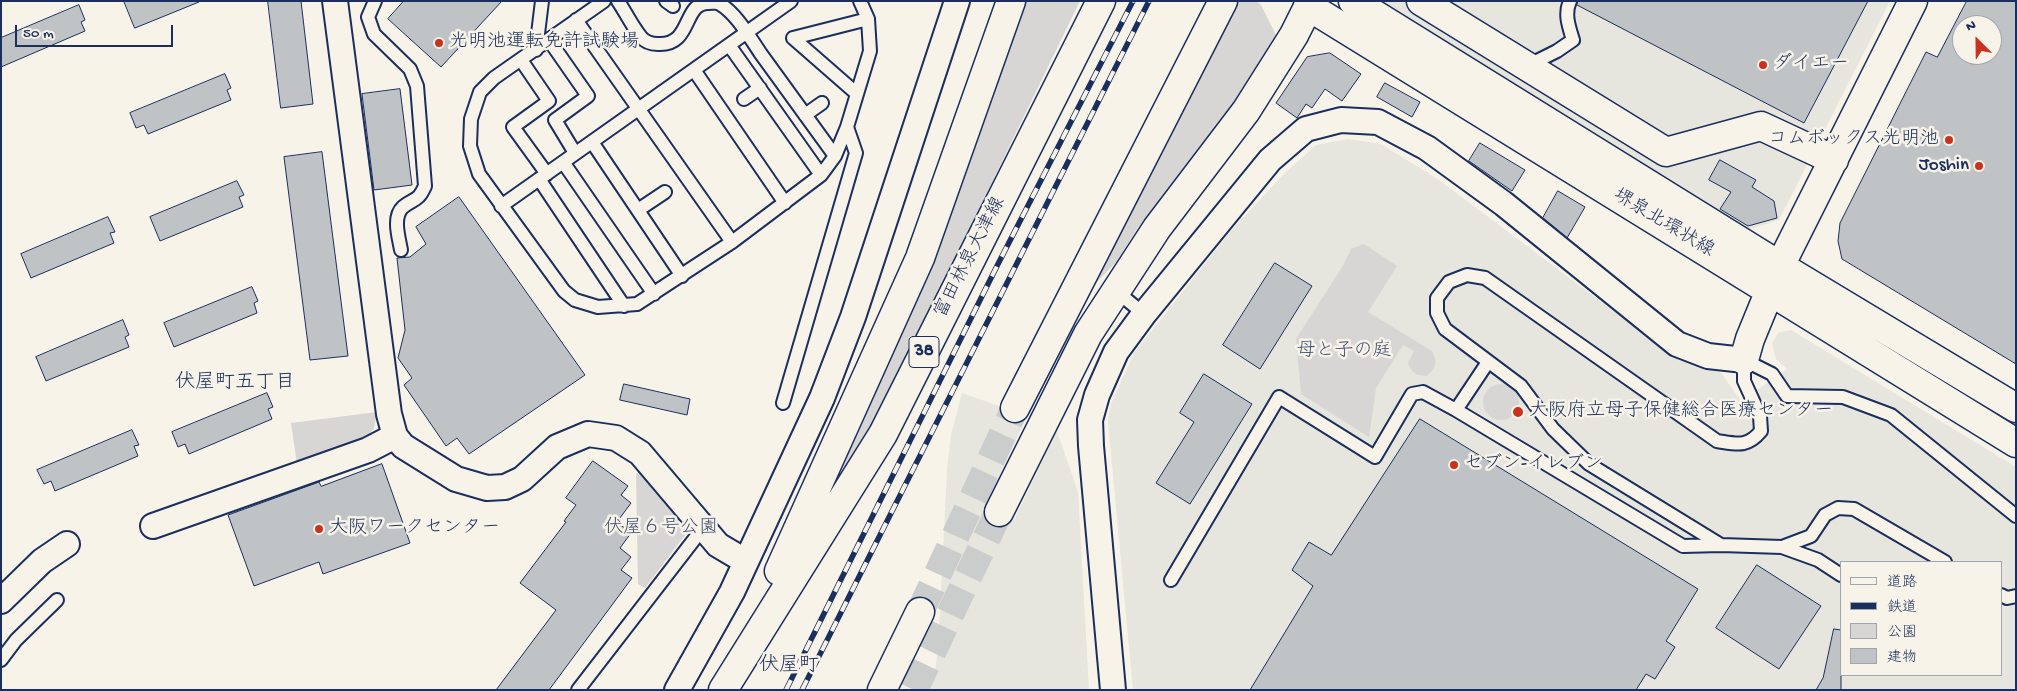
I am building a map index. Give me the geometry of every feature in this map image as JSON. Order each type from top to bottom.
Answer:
[{"type":"main road","points":[[727,682],[920,258],[1010,1]]},
{"type":"main road","name":"富田林泉大津線","points":[[727,682],[882,434],[1100,1]]},
{"type":"main road","points":[[1015,408],[1223,1]]},
{"type":"main road","name":"堺泉北環状線","points":[[1353,1],[1775,278],[2016,443]]},
{"type":"main road","points":[[1421,1],[1666,152],[1761,126],[1834,160]]},
{"type":"main road","points":[[1744,360],[1775,278],[1913,1]]},
{"type":"main road","points":[[999,512],[1088,334],[1157,228],[1246,111],[1294,35],[1306,3]]},
{"type":"main road","name":"堺泉北環状線","points":[[1306,3],[1775,278],[2016,408]]},
{"type":"main road","points":[[882,690],[920,612]]},
{"type":"street","points":[[335,1],[389,414],[395,436],[403,446],[456,478],[487,488],[505,487],[522,479],[557,447],[588,434],[616,438],[640,453],[718,545],[745,560]]},
{"type":"street","points":[[677,690],[732,592],[745,560],[822,398],[853,317],[957,1]]},
{"type":"street","points":[[1113,690],[1090,420],[1096,395],[1116,352],[1144,314],[1270,160],[1306,129],[1341,120],[1378,122],[1427,148],[1504,204],[1677,344],[1708,356],[1744,360]]},
{"type":"street","points":[[153,526],[368,450],[395,436]]},
{"type":"street","points":[[1,601],[42,561],[67,544]]},
{"type":"lane","points":[[374,1],[368,17],[374,34],[410,70],[417,86],[425,186],[420,198],[402,208],[398,214],[397,226],[401,250]]},
{"type":"lane","points":[[536,50],[542,1]]},
{"type":"lane","points":[[604,1],[494,78],[480,92],[471,119],[470,146],[478,174],[564,291],[575,300],[598,307],[637,304],[654,294],[732,242],[821,175],[835,156],[847,127],[870,50],[868,18],[860,1]]},
{"type":"lane","points":[[618,1],[642,38],[651,43],[661,44],[677,40],[686,29],[689,18],[696,7],[706,2],[719,3],[746,33],[835,156]]},
{"type":"lane","points":[[666,1],[674,6],[673,1]]},
{"type":"lane","points":[[502,206],[791,1]]},
{"type":"lane","points":[[1526,66],[1557,51],[1573,40],[1568,24],[1567,7],[1570,1]]},
{"type":"lane","points":[[856,93],[793,38],[868,18]]},
{"type":"lane","points":[[576,20],[732,242]]},
{"type":"lane","points":[[548,40],[588,96],[555,120],[575,153]]},
{"type":"lane","points":[[729,45],[821,175]]},
{"type":"lane","points":[[521,60],[549,101],[513,127],[624,306]]},
{"type":"lane","points":[[694,70],[785,203]]},
{"type":"lane","points":[[744,99],[760,88]]},
{"type":"lane","points":[[805,114],[822,103]]},
{"type":"lane","points":[[783,403],[856,153],[847,127]]},
{"type":"lane","points":[[592,142],[682,276]]},
{"type":"lane","points":[[563,162],[654,294]]},
{"type":"lane","points":[[638,210],[665,192]]},
{"type":"lane","points":[[1721,545],[1589,464],[1553,429],[1521,386],[1445,329],[1437,313],[1438,298],[1449,282],[1467,275],[1485,278],[1717,440],[1739,444],[1753,442],[1761,431],[1760,416],[1744,381],[1744,360],[1772,374],[1787,396],[1843,397],[1891,414],[2016,516]]},
{"type":"lane","points":[[1115,290],[1144,314]]},
{"type":"lane","points":[[1456,410],[1488,362]]},
{"type":"lane","points":[[1171,580],[1279,397],[1375,457],[1412,394],[1423,392],[1682,546],[1782,547],[1818,560],[1840,574]]},
{"type":"lane","points":[[1782,547],[1811,536],[1825,515],[1838,508],[1854,509],[1943,561]]},
{"type":"lane","points":[[578,690],[703,528]]},
{"type":"lane","points":[[1811,536],[1818,560]]},
{"type":"lane","points":[[2002,596],[2007,598],[2016,596]]},
{"type":"lane","points":[[1,660],[16,640],[57,600]]},
{"type":"shaded area","points":[[1382,1],[1890,1],[1779,220],[1747,230]]},
{"type":"shaded area","name":"大阪府立母子保健総合医療センター","points":[[1348,139],[1381,144],[1439,180],[1680,361],[1691,356],[1719,370],[1741,401],[1787,369],[1776,359],[1772,343],[1778,333],[1791,330],[2016,467],[2016,690],[1133,690],[1108,421],[1111,404],[1134,353],[1230,232],[1285,173],[1316,145]]},
{"type":"shaded area","points":[[962,393],[1027,416],[986,504],[1014,520],[1057,431],[1078,492],[1089,690],[928,690],[934,677],[938,651],[947,470],[951,435]]},
{"type":"green space","points":[[1020,1],[1080,1],[889,394],[848,471],[830,470],[878,386],[937,246]]},
{"type":"green space","points":[[1235,1],[1256,1],[1261,5],[1277,37],[1198,156],[1137,229],[1116,262],[1095,284],[1087,283]]},
{"type":"green space","name":"母と子の庭","points":[[1364,244],[1397,266],[1368,312],[1432,351],[1435,359],[1434,368],[1426,376],[1417,374],[1408,363],[1414,351],[1403,345],[1376,388],[1369,437],[1301,394],[1296,339],[1344,264],[1351,249]]},
{"type":"green space","points":[[1501,384],[1508,385],[1514,389],[1518,395],[1518,409],[1514,415],[1508,419],[1501,420],[1494,419],[1488,415],[1484,409],[1483,402],[1484,395],[1488,389],[1494,385]]},
{"type":"green space","points":[[377,412],[374,428],[367,437],[297,464],[291,423]]},
{"type":"green space","name":"伏屋６号公園","points":[[641,468],[686,523],[685,535],[645,588],[638,584],[636,475]]},
{"type":"building","points":[[124,1],[198,1],[199,2],[135,28]]},
{"type":"building","points":[[268,1],[301,1],[313,104],[281,108]]},
{"type":"building","name":"光明池運転免許試験場","points":[[404,1],[502,1],[441,67],[388,19]]},
{"type":"building","name":"ダイエー","points":[[1578,1],[1868,1],[1804,123],[1577,5]]},
{"type":"building","name":"コムボックス光明池","points":[[1967,1],[2016,1],[2016,364],[1842,259],[1838,241],[1840,223],[1926,52],[1937,57],[1952,29],[1952,65],[2002,65],[2002,15],[1960,15]]},
{"type":"building","points":[[79,5],[85,20],[81,22],[85,31],[1,67],[1,38]]},
{"type":"building","points":[[1330,53],[1361,74],[1342,101],[1325,89],[1312,108],[1306,104],[1297,118],[1276,103],[1307,57]]},
{"type":"building","points":[[225,74],[231,88],[227,90],[231,100],[148,134],[144,125],[136,128],[130,113]]},
{"type":"building","points":[[1385,83],[1420,102],[1412,117],[1377,97]]},
{"type":"building","points":[[400,89],[412,185],[374,190],[362,94]]},
{"type":"building","points":[[1480,143],[1525,170],[1512,191],[1469,161]]},
{"type":"building","points":[[322,152],[348,356],[310,360],[284,157]]},
{"type":"building","points":[[1720,160],[1756,180],[1752,187],[1774,201],[1777,218],[1748,226],[1720,209],[1731,192],[1709,180]]},
{"type":"building","points":[[237,181],[244,195],[239,197],[243,207],[160,241],[150,217]]},
{"type":"building","points":[[1558,191],[1585,207],[1567,238],[1543,218]]},
{"type":"building","points":[[459,197],[585,375],[469,454],[457,438],[446,446],[404,385],[412,378],[398,358],[405,330],[397,258],[410,257],[426,244],[416,227]]},
{"type":"building","points":[[108,217],[115,232],[110,233],[114,243],[31,278],[21,254]]},
{"type":"building","points":[[1275,263],[1312,286],[1260,369],[1223,345]]},
{"type":"building","points":[[252,287],[258,301],[254,303],[257,313],[174,347],[164,323]]},
{"type":"building","points":[[123,320],[129,335],[125,337],[129,347],[46,381],[36,357]]},
{"type":"building","points":[[1204,374],[1252,404],[1190,504],[1156,483],[1194,422],[1180,413]]},
{"type":"building","points":[[624,384],[690,399],[687,415],[620,400]]},
{"type":"building","points":[[267,393],[273,407],[268,409],[272,419],[189,454],[185,444],[178,447],[172,432]]},
{"type":"building","points":[[1420,419],[1698,589],[1666,641],[1675,647],[1655,679],[1646,674],[1636,690],[1250,690],[1313,586],[1292,570],[1309,542],[1331,555]]},
{"type":"building","points":[[132,430],[139,445],[134,446],[138,456],[55,491],[51,481],[44,484],[37,470]]},
{"type":"building","points":[[593,461],[628,486],[621,495],[631,503],[617,522],[631,533],[620,548],[631,557],[621,570],[632,578],[549,690],[496,690],[556,610],[520,583],[566,522],[564,521],[576,505],[566,498]]},
{"type":"building","name":"大阪ワークセンター","points":[[382,464],[410,543],[323,574],[319,562],[254,586],[228,515],[319,482],[321,486]]},
{"type":"building","points":[[1757,565],[1821,606],[1779,669],[1716,628]]},
{"type":"building","points":[[1834,629],[1840,630],[1841,690],[1816,690],[1823,678]]},
{"type":"tunnel","points":[[920,612],[1015,408]]},
{"type":"tunnel","points":[[914,690],[999,512]]},
{"type":"railway","points":[[786,690],[998,264],[1133,1]]},
{"type":"railway","points":[[802,690],[1149,1]]},
{"type":"place","name":"光明池運転免許試験場","points":[[439,43]]},
{"type":"place","name":"ダイエー","points":[[1763,65]]},
{"type":"place","name":"コムボックス光明池","points":[[1949,140]]},
{"type":"place","name":"Joshin","points":[[1979,166]]},
{"type":"place","name":"大阪府立母子保健総合医療センター","points":[[1518,412]]},
{"type":"place","name":"セブン-イレブン","points":[[1454,465]]},
{"type":"place","name":"大阪ワークセンター","points":[[319,529]]},
{"type":"district","name":"伏屋町五丁目","points":[[235,384]]},
{"type":"district","name":"伏屋町","points":[[789,667]]}]
